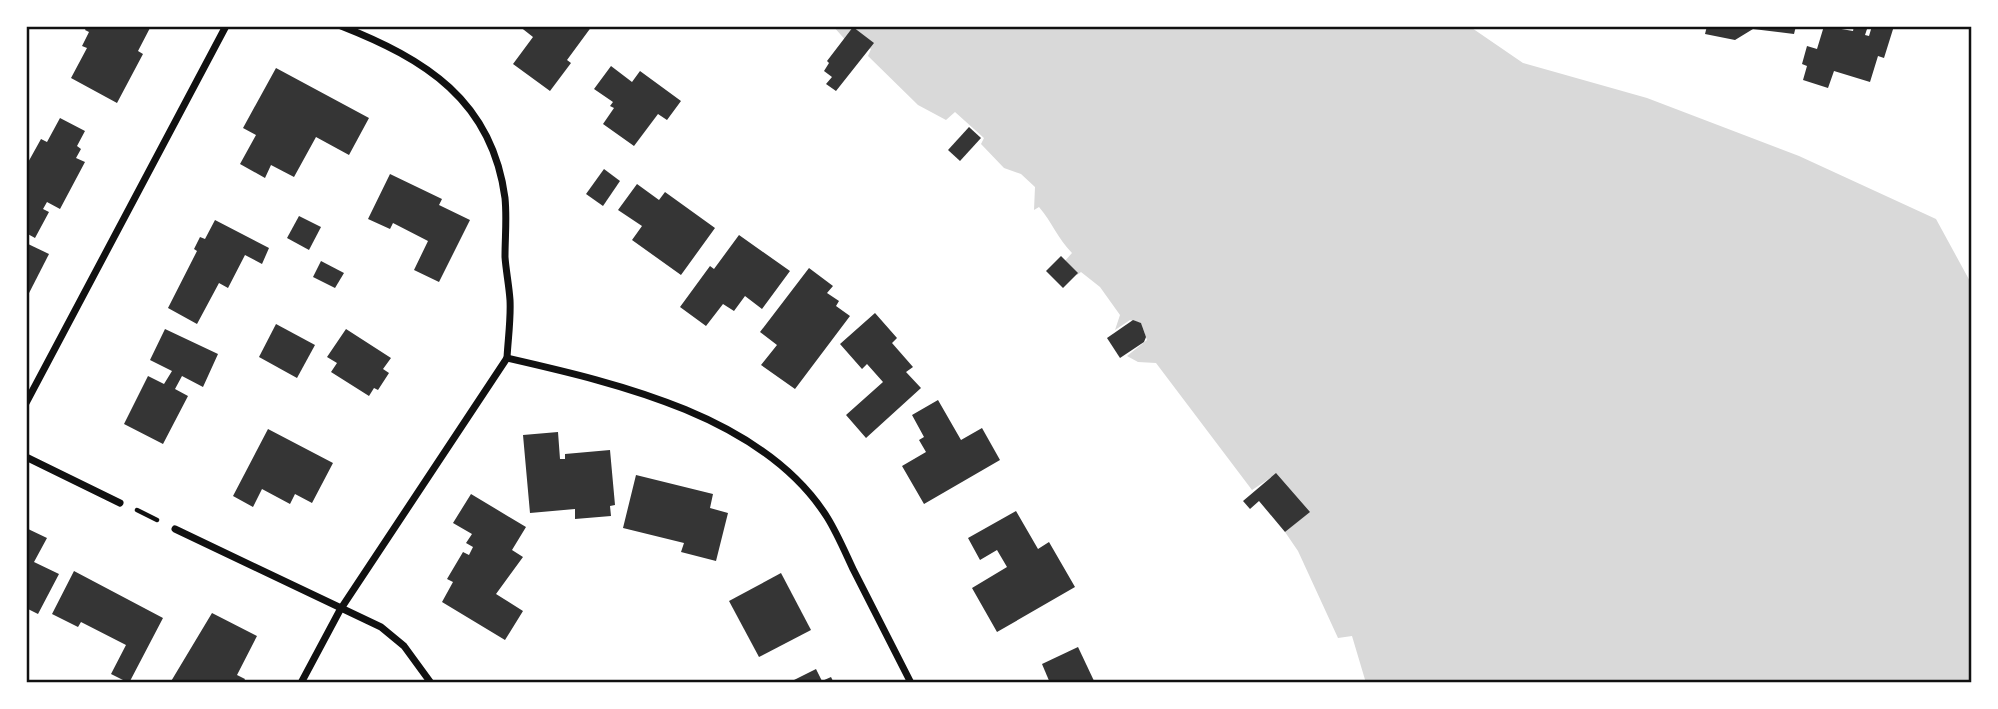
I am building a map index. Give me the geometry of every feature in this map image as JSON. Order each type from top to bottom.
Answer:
[{"type":"street","points":[[26,403],[226,26]]},
{"type":"street","points":[[301,683],[340,610],[507,358],[510,302],[505,257],[505,197],[487,139],[457,94],[435,73],[388,44],[341,26]]},
{"type":"street","points":[[507,358],[568,372],[652,398],[735,433],[771,457],[827,516],[911,683]]},
{"type":"street","points":[[26,457],[120,503]]},
{"type":"street","points":[[175,529],[340,610],[381,627],[404,646],[431,683]]},
{"type":"path","points":[[120,503],[175,529]]},
{"type":"shaded area","points":[[833,26],[1469,26],[1523,63],[1647,98],[1799,156],[1936,219],[1972,285],[1972,683],[1366,683],[1352,636],[1338,638],[1298,551],[1285,532],[1309,512],[1276,474],[1252,490],[1156,363],[1138,362],[1127,356],[1147,340],[1141,323],[1130,320],[1115,330],[1120,315],[1100,287],[1081,272],[1077,275],[1064,262],[1072,253],[1039,207],[1034,210],[1035,187],[1021,174],[1004,168],[981,144],[984,138],[955,112],[946,120],[918,105],[868,56],[871,49],[853,38],[848,43]]},
{"type":"building","points":[[87,26],[151,26],[138,51],[143,54],[117,103],[71,78],[87,48],[82,46],[89,32],[85,30]]},
{"type":"building","points":[[519,26],[592,26],[567,60],[571,63],[550,91],[513,64],[533,37]]},
{"type":"building","points":[[1707,26],[1796,26],[1794,34],[1753,29],[1735,40],[1705,34]]},
{"type":"building","points":[[1824,26],[1853,31],[1854,26],[1868,26],[1865,35],[1869,36],[1872,26],[1894,26],[1884,58],[1878,56],[1870,82],[1834,71],[1828,88],[1803,80],[1807,66],[1802,64],[1807,46],[1817,49]]},
{"type":"building","points":[[853,27],[874,43],[836,91],[826,84],[832,77],[824,71],[829,63],[827,61]]},
{"type":"building","points":[[611,66],[632,82],[640,71],[681,101],[667,120],[658,114],[634,146],[603,124],[614,108],[610,106],[613,102],[594,89]]},
{"type":"building","points":[[276,68],[369,118],[349,155],[316,137],[294,177],[271,165],[265,178],[240,164],[256,135],[243,128]]},
{"type":"building","points":[[60,118],[85,131],[77,146],[81,149],[76,158],[85,162],[60,209],[47,202],[43,209],[49,212],[35,238],[26,233],[26,166],[41,139],[47,142]]},
{"type":"building","points":[[969,127],[981,138],[960,161],[948,150]]},
{"type":"building","points":[[604,169],[620,181],[603,206],[586,194]]},
{"type":"building","points":[[390,174],[442,199],[439,205],[470,220],[439,282],[414,270],[428,241],[393,223],[390,229],[368,219]]},
{"type":"building","points":[[637,184],[659,200],[665,192],[715,228],[681,275],[632,240],[642,226],[618,210]]},
{"type":"building","points":[[299,216],[321,227],[309,250],[287,238]]},
{"type":"building","points":[[215,220],[269,248],[262,264],[245,255],[228,288],[219,283],[197,324],[168,308],[197,251],[194,249],[200,237],[205,239]]},
{"type":"building","points":[[739,235],[790,271],[762,309],[745,296],[734,311],[723,304],[706,326],[680,307],[710,266],[714,269]]},
{"type":"building","points":[[26,243],[49,254],[26,299]]},
{"type":"building","points":[[1061,256],[1078,273],[1063,288],[1046,271]]},
{"type":"building","points":[[321,261],[344,273],[335,288],[313,277]]},
{"type":"building","points":[[809,268],[833,286],[827,293],[839,301],[836,306],[850,316],[795,389],[761,365],[777,345],[760,332]]},
{"type":"building","points":[[875,313],[897,338],[892,343],[913,367],[906,372],[921,388],[866,438],[846,415],[883,382],[867,364],[862,369],[840,344]]},
{"type":"building","points":[[1133,320],[1141,323],[1146,337],[1144,342],[1120,358],[1107,338]]},
{"type":"building","points":[[276,324],[315,345],[297,378],[259,357]]},
{"type":"building","points":[[165,329],[218,354],[203,387],[182,376],[175,389],[188,396],[163,444],[124,424],[148,376],[164,384],[172,371],[150,360]]},
{"type":"building","points":[[346,329],[391,358],[383,369],[389,373],[378,390],[374,388],[369,396],[331,372],[337,363],[327,357]]},
{"type":"building","points":[[938,400],[961,440],[982,428],[1000,460],[924,504],[902,466],[926,452],[919,440],[924,437],[912,415]]},
{"type":"building","points":[[268,429],[333,463],[312,503],[295,494],[290,504],[262,489],[253,507],[233,496]]},
{"type":"building","points":[[558,432],[560,459],[565,459],[565,454],[610,450],[615,505],[610,506],[611,516],[575,519],[575,509],[530,513],[523,435]]},
{"type":"building","points":[[1276,473],[1310,512],[1285,532],[1259,501],[1250,509],[1243,501]]},
{"type":"building","points":[[636,475],[713,494],[710,508],[728,513],[716,561],[681,552],[684,543],[623,528]]},
{"type":"building","points":[[471,494],[526,527],[512,550],[523,557],[496,594],[523,611],[505,640],[442,602],[453,582],[447,579],[463,552],[469,555],[473,547],[466,543],[472,534],[453,523]]},
{"type":"building","points":[[1016,511],[1038,549],[1049,542],[1075,587],[997,632],[972,588],[1007,567],[997,550],[980,560],[968,538]]},
{"type":"building","points":[[26,528],[47,538],[34,562],[59,574],[38,614],[26,608]]},
{"type":"building","points":[[74,571],[163,618],[129,683],[111,674],[126,645],[81,622],[78,627],[52,614]]},
{"type":"building","points":[[781,573],[811,630],[759,657],[729,601]]},
{"type":"building","points":[[212,613],[257,636],[237,675],[245,679],[243,683],[170,683]]},
{"type":"building","points":[[1078,647],[1095,683],[1050,683],[1042,664]]},
{"type":"building","points":[[816,669],[822,681],[831,677],[834,683],[788,683]]}]
